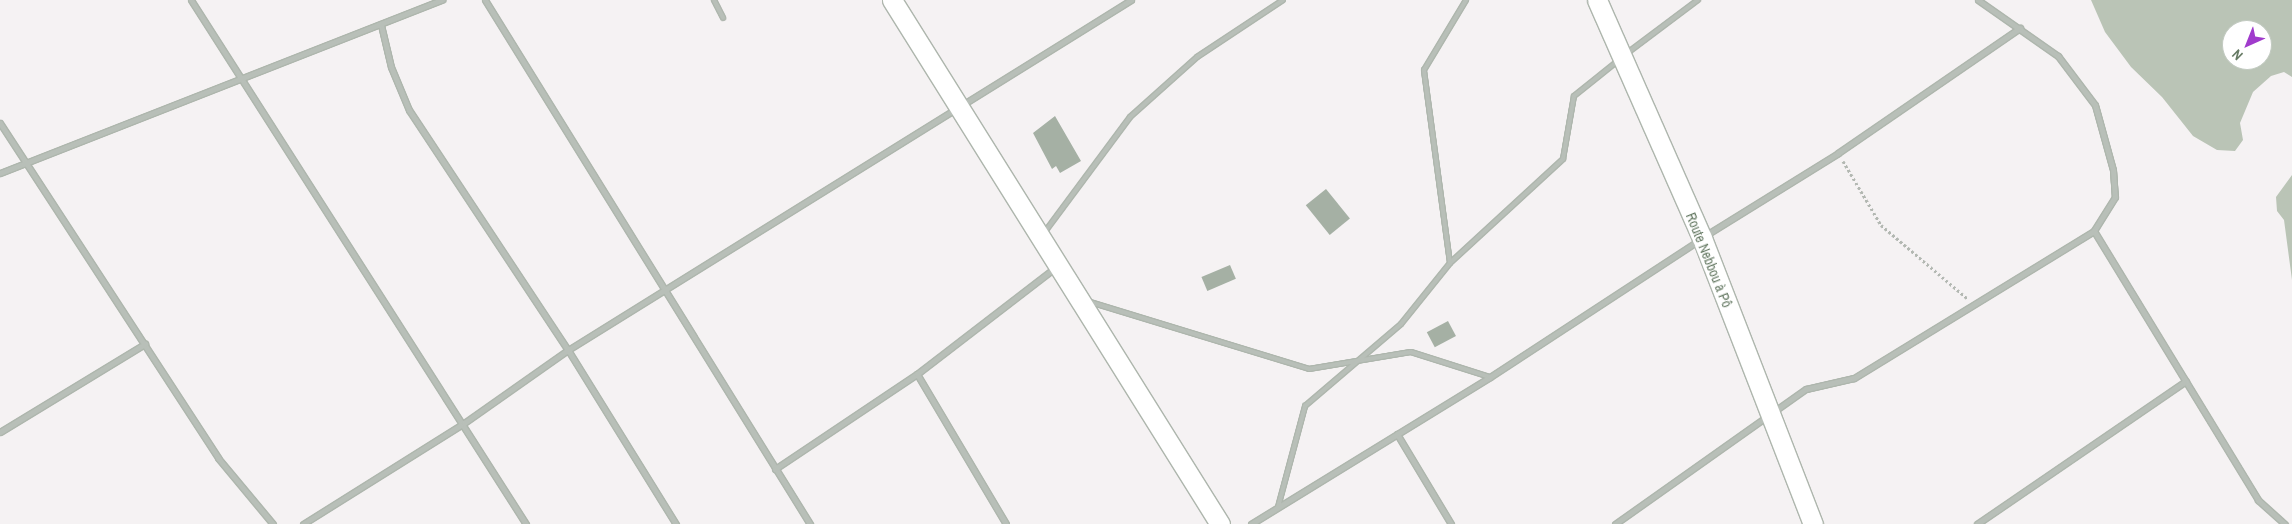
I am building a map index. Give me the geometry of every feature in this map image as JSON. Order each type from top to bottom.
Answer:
[{"type":"street","points":[[191,0],[464,422],[526,524]]},
{"type":"street","points":[[0,173],[26,161],[442,0]]},
{"type":"street","points":[[485,0],[664,293],[810,524]]},
{"type":"street","points":[[892,0],[960,108],[1039,241],[1078,299],[1220,524]]},
{"type":"street","points":[[303,524],[464,422],[568,350],[664,293],[1131,0]]},
{"type":"street","name":"Route Nebbou à Pô","points":[[1598,0],[1620,59],[1702,238],[1813,524]]},
{"type":"street","points":[[1615,524],[1770,417],[1806,389],[1854,378],[2094,231],[2115,197],[2113,170],[2095,105],[2058,56],[1978,0]]},
{"type":"street","points":[[381,25],[391,67],[409,110],[568,350],[676,524]]},
{"type":"street","points":[[1251,524],[1490,377],[1702,238],[1838,153],[2020,28]]},
{"type":"street","points":[[0,123],[218,458],[272,524]]},
{"type":"street","points":[[2094,231],[2258,500],[2285,524]]},
{"type":"street","points":[[775,469],[917,374],[1057,267]]},
{"type":"street","points":[[0,432],[145,344]]},
{"type":"street","points":[[917,374],[1006,524]]},
{"type":"street","points":[[1977,524],[2186,381]]},
{"type":"street","points":[[1397,434],[1451,524]]},
{"type":"lane","points":[[714,0],[723,18]]},
{"type":"lane","points":[[1039,241],[1130,117],[1197,57],[1283,0]]},
{"type":"lane","points":[[1450,262],[1424,70],[1466,0]]},
{"type":"lane","points":[[1278,507],[1305,406],[1350,365],[1401,324],[1450,262],[1563,159],[1574,96],[1698,0]]},
{"type":"lane","points":[[1078,299],[1309,369],[1350,365],[1411,352],[1490,377]]},
{"type":"path","points":[[1838,153],[1881,225],[1974,304]]},
{"type":"shaded area","points":[[2091,0],[2292,0],[2292,77],[2284,72],[2271,76],[2253,92],[2240,123],[2243,140],[2235,151],[2217,150],[2193,136],[2162,97],[2131,67],[2105,32]]},
{"type":"shaded area","points":[[2292,175],[2292,280],[2284,220],[2277,211],[2276,197]]},
{"type":"building","points":[[1055,116],[1081,161],[1060,173],[1056,166],[1052,169],[1033,133]]},
{"type":"building","points":[[1326,189],[1350,219],[1330,235],[1306,205]]},
{"type":"building","points":[[1230,265],[1236,279],[1207,291],[1201,277]]},
{"type":"building","points":[[1448,321],[1456,336],[1435,347],[1427,332]]}]
